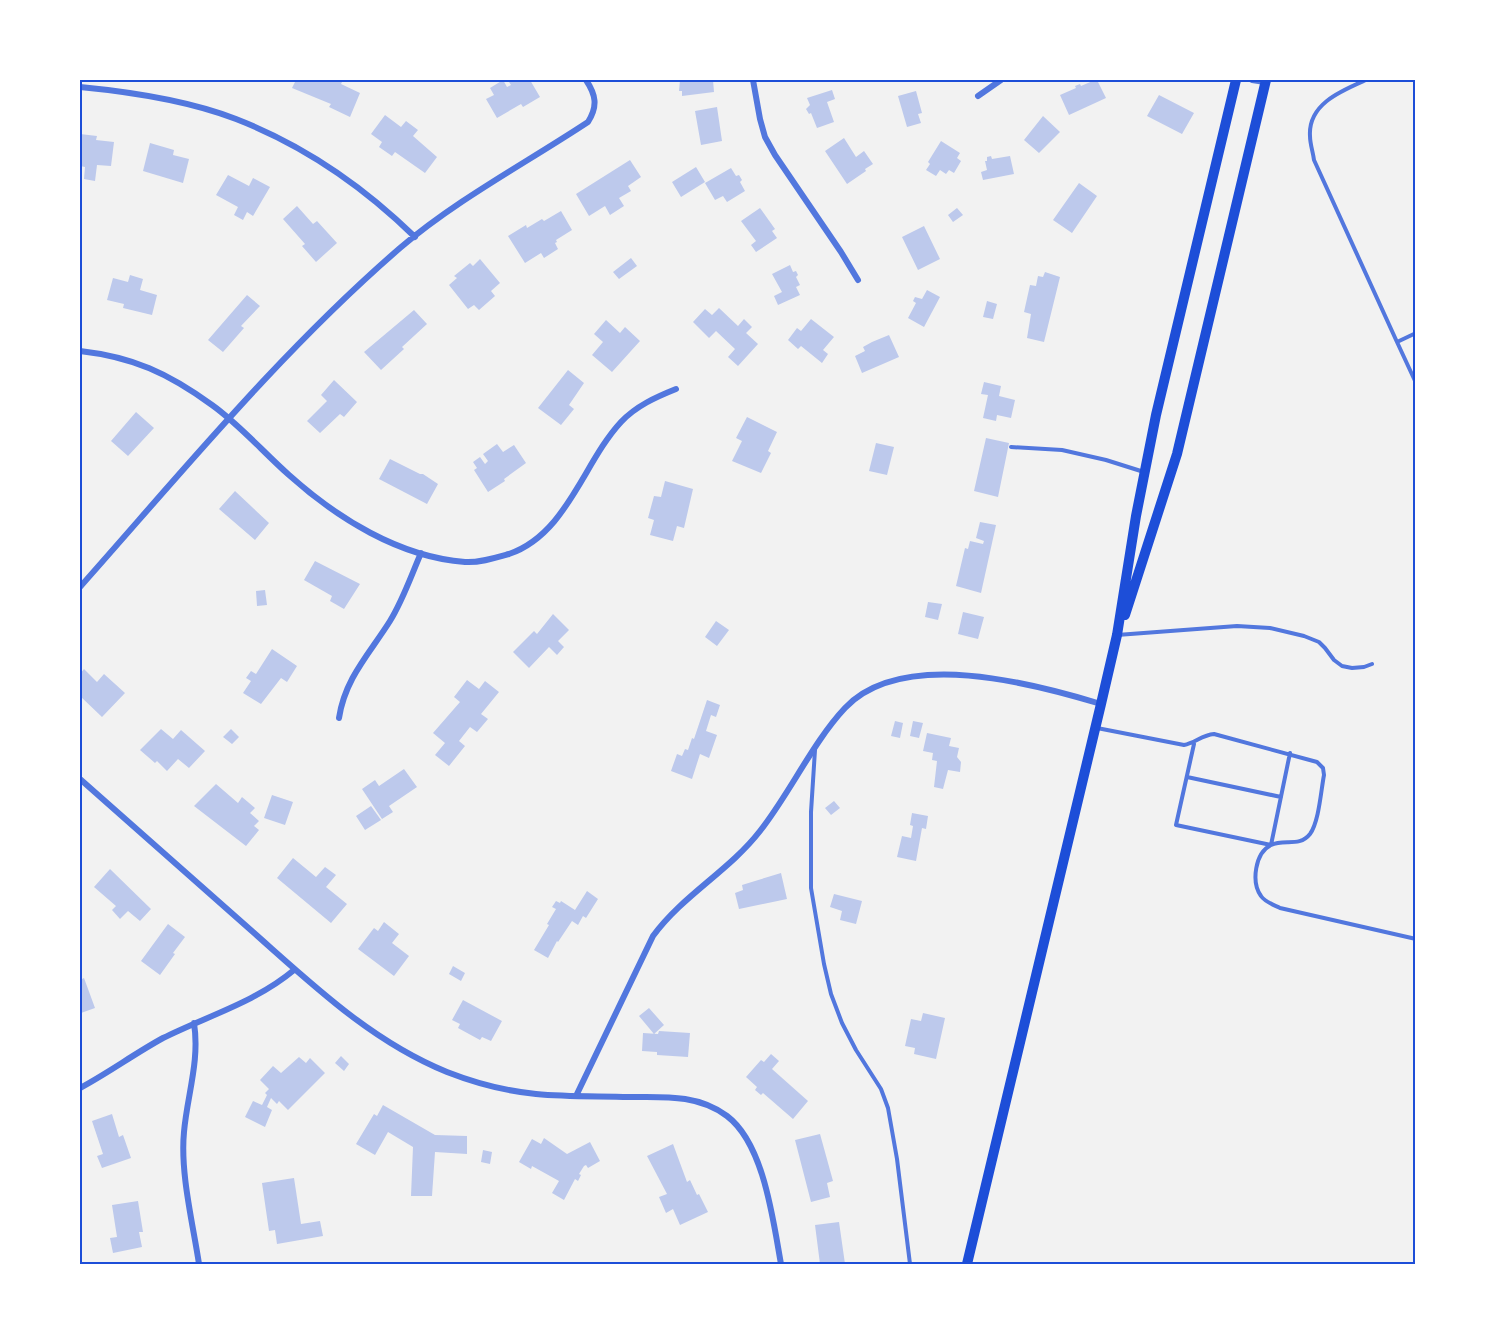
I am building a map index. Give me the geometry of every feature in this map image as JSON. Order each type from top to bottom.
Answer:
[{"type":"main road","points":[[967,1264],[1096,728],[1117,635],[1145,472],[1167,370],[1236,80]]},
{"type":"main road","points":[[1117,635],[1177,454],[1265,81]]},
{"type":"street","points":[[80,587],[228,418],[301,339],[352,291],[415,237],[468,199],[588,122],[596,105],[594,92],[586,80]]},
{"type":"street","points":[[753,80],[763,128],[775,155],[858,280]]},
{"type":"street","points":[[978,96],[1001,80]]},
{"type":"street","points":[[1252,80],[1265,81]]},
{"type":"street","points":[[80,87],[164,98],[226,116],[266,132],[314,158],[359,188],[394,216],[415,237]]},
{"type":"street","points":[[80,351],[104,353],[145,365],[177,381],[228,418],[291,477],[336,513],[390,543],[420,553],[465,562],[504,555],[533,542],[563,509],[593,460],[622,421],[648,401],[676,389]]},
{"type":"street","points":[[339,717],[348,683],[401,601],[420,553]]},
{"type":"street","points":[[576,1096],[653,936],[667,917],[743,851],[847,706],[877,685],[896,679],[967,676],[1006,679],[1045,687],[1101,704]]},
{"type":"street","points":[[80,779],[294,970],[342,1010],[411,1055],[447,1072],[510,1090],[576,1096],[679,1098],[704,1104],[727,1116],[752,1147],[760,1166],[781,1264]]},
{"type":"street","points":[[80,1088],[108,1074],[140,1051],[194,1023],[260,995],[294,970]]},
{"type":"street","points":[[194,1023],[196,1057],[184,1133],[184,1164],[199,1264]]},
{"type":"lane","points":[[1366,80],[1325,101],[1313,117],[1310,135],[1314,160],[1416,383]]},
{"type":"lane","points":[[1397,342],[1416,333]]},
{"type":"lane","points":[[1011,447],[1062,450],[1145,472]]},
{"type":"lane","points":[[1117,635],[1237,626],[1270,627],[1319,642],[1342,666],[1364,668],[1372,664]]},
{"type":"lane","points":[[1096,728],[1184,746],[1194,744],[1206,735],[1214,734],[1317,762],[1323,768],[1324,775],[1313,828],[1302,840],[1270,845],[1176,825],[1194,744]]},
{"type":"lane","points":[[815,749],[811,812],[811,888],[824,964],[831,994],[842,1023],[881,1089],[888,1108],[910,1264]]},
{"type":"lane","points":[[1290,753],[1270,845],[1261,855],[1256,874],[1261,896],[1272,904],[1416,939]]},
{"type":"lane","points":[[1186,777],[1281,796]]},
{"type":"building","points":[[296,80],[343,80],[341,84],[360,93],[350,117],[329,107],[331,104],[292,88]]},
{"type":"building","points":[[503,80],[507,87],[513,80],[530,80],[540,97],[523,107],[521,104],[497,118],[486,99],[494,95],[490,88]]},
{"type":"building","points":[[680,80],[713,80],[714,92],[682,96],[682,91],[679,91]]},
{"type":"building","points":[[1095,80],[1106,98],[1069,115],[1060,95],[1076,88],[1075,86]]},
{"type":"building","points":[[832,90],[835,99],[827,102],[834,122],[817,128],[811,113],[809,114],[806,109],[810,105],[807,98]]},
{"type":"building","points":[[916,91],[922,113],[918,114],[921,123],[907,127],[898,96]]},
{"type":"building","points":[[1159,95],[1194,113],[1182,134],[1147,116]]},
{"type":"building","points":[[717,107],[722,141],[701,145],[695,111]]},
{"type":"building","points":[[385,115],[401,127],[406,121],[418,130],[413,136],[437,157],[425,173],[395,152],[392,156],[379,147],[382,142],[371,134]]},
{"type":"building","points":[[1043,116],[1060,132],[1039,153],[1024,140]]},
{"type":"building","points":[[80,134],[97,136],[96,140],[114,142],[111,166],[97,165],[95,181],[84,179],[85,167],[80,166]]},
{"type":"building","points":[[844,138],[856,157],[864,151],[873,164],[847,184],[825,151]]},
{"type":"building","points":[[941,141],[960,153],[957,158],[961,161],[954,173],[949,170],[946,174],[940,170],[936,176],[926,170],[930,164],[928,162]]},
{"type":"building","points":[[150,143],[174,150],[173,155],[189,159],[183,183],[143,171]]},
{"type":"building","points":[[991,156],[992,159],[1010,156],[1014,174],[983,180],[981,172],[987,170],[985,161]]},
{"type":"building","points":[[630,160],[641,177],[628,186],[631,191],[619,198],[624,206],[610,215],[605,206],[589,216],[576,194]]},
{"type":"building","points":[[696,167],[705,182],[681,197],[672,182]]},
{"type":"building","points":[[731,168],[736,176],[739,175],[745,191],[727,202],[723,196],[715,200],[705,183]]},
{"type":"building","points":[[228,175],[249,186],[253,178],[270,187],[253,216],[247,212],[243,220],[234,215],[238,207],[216,195]]},
{"type":"building","points":[[1079,183],[1097,196],[1072,233],[1053,220]]},
{"type":"building","points":[[297,206],[313,224],[317,221],[337,243],[316,262],[302,246],[305,244],[283,219]]},
{"type":"building","points":[[760,208],[775,229],[772,231],[777,238],[756,252],[751,245],[756,241],[741,221]]},
{"type":"building","points":[[957,208],[963,215],[953,222],[948,215]]},
{"type":"building","points":[[561,211],[572,230],[556,240],[558,249],[544,258],[541,253],[525,263],[508,236],[526,225],[527,228]]},
{"type":"building","points":[[924,226],[940,259],[918,270],[902,237]]},
{"type":"building","points":[[631,258],[637,266],[619,279],[613,272]]},
{"type":"building","points":[[480,259],[500,283],[491,291],[495,296],[479,310],[474,305],[468,309],[449,285],[457,278],[454,276],[470,263],[473,266]]},
{"type":"building","points":[[790,265],[793,272],[796,271],[798,275],[796,277],[800,285],[796,287],[800,295],[778,305],[774,296],[782,292],[772,274]]},
{"type":"building","points":[[1045,272],[1060,277],[1044,342],[1027,338],[1031,314],[1024,312],[1030,285],[1036,286],[1038,276],[1043,277]]},
{"type":"building","points":[[130,275],[143,279],[140,290],[157,295],[152,315],[123,308],[124,304],[107,300],[113,278],[128,282]]},
{"type":"building","points":[[927,290],[940,297],[924,327],[908,318],[916,303],[913,301],[915,297],[922,299]]},
{"type":"building","points":[[247,295],[260,306],[241,326],[244,328],[223,352],[208,340]]},
{"type":"building","points":[[987,301],[997,304],[993,319],[983,317]]},
{"type":"building","points":[[719,308],[738,326],[744,319],[752,327],[746,333],[758,344],[738,366],[728,357],[735,349],[716,331],[709,338],[693,322],[705,309],[712,315]]},
{"type":"building","points":[[414,310],[427,324],[381,370],[364,352]]},
{"type":"building","points":[[811,319],[834,337],[823,350],[828,354],[822,363],[801,346],[798,349],[788,340],[797,328],[801,331]]},
{"type":"building","points":[[606,320],[620,333],[625,327],[640,341],[612,372],[592,355],[603,342],[594,334]]},
{"type":"building","points":[[889,335],[899,357],[862,373],[855,356],[865,351],[863,347]]},
{"type":"building","points":[[568,370],[584,383],[569,405],[574,409],[561,425],[538,408]]},
{"type":"building","points":[[334,380],[357,402],[344,417],[340,414],[320,433],[307,421],[327,401],[321,395]]},
{"type":"building","points":[[984,382],[1001,386],[999,396],[1015,400],[1011,418],[997,415],[996,421],[983,418],[988,395],[981,394]]},
{"type":"building","points":[[136,412],[154,428],[128,456],[111,441]]},
{"type":"building","points":[[747,417],[777,432],[768,451],[771,453],[761,473],[732,461],[742,441],[736,438]]},
{"type":"building","points":[[986,438],[1009,443],[998,497],[974,491]]},
{"type":"building","points":[[876,443],[894,447],[887,475],[869,471]]},
{"type":"building","points":[[497,444],[503,452],[514,445],[526,463],[488,492],[474,470],[477,468],[473,462],[480,457],[485,464],[488,461],[483,454]]},
{"type":"building","points":[[390,459],[423,474],[438,484],[427,504],[379,479]]},
{"type":"building","points":[[665,481],[693,489],[684,528],[677,526],[673,541],[650,535],[654,520],[648,518],[654,496],[661,497]]},
{"type":"building","points":[[235,491],[269,523],[255,540],[219,509]]},
{"type":"building","points":[[980,522],[996,525],[981,593],[956,586],[965,548],[968,549],[970,541],[983,544],[984,541],[976,538]]},
{"type":"building","points":[[315,561],[360,584],[344,609],[330,601],[332,596],[304,580]]},
{"type":"building","points":[[265,590],[267,605],[257,606],[256,591]]},
{"type":"building","points":[[928,602],[942,604],[938,620],[925,617]]},
{"type":"building","points":[[963,612],[984,617],[978,639],[958,634]]},
{"type":"building","points":[[553,614],[569,630],[558,641],[564,647],[557,655],[549,647],[529,668],[513,652],[534,631],[537,634]]},
{"type":"building","points":[[716,621],[729,630],[717,646],[705,637]]},
{"type":"building","points":[[272,649],[297,666],[287,682],[281,678],[261,704],[243,693],[251,681],[246,678],[251,671],[256,674]]},
{"type":"building","points":[[84,669],[97,682],[104,674],[125,693],[102,717],[80,696],[80,674]]},
{"type":"building","points":[[467,680],[479,689],[485,681],[499,692],[481,714],[488,719],[477,732],[470,727],[459,741],[465,746],[449,766],[435,755],[445,743],[433,733],[460,702],[454,697]]},
{"type":"building","points":[[707,700],[720,705],[716,717],[711,715],[706,731],[717,735],[709,758],[700,754],[692,779],[671,771],[677,754],[682,756],[685,749],[688,750],[692,738],[694,739]]},
{"type":"building","points":[[895,721],[903,723],[900,738],[891,736]]},
{"type":"building","points":[[913,721],[923,723],[919,738],[910,736]]},
{"type":"building","points":[[161,729],[173,739],[181,730],[205,751],[189,768],[178,759],[167,771],[140,750]]},
{"type":"building","points":[[231,729],[239,737],[232,744],[223,737]]},
{"type":"building","points":[[927,733],[951,738],[949,746],[959,748],[957,757],[961,762],[960,772],[948,770],[943,789],[934,787],[937,761],[932,760],[933,753],[923,751]]},
{"type":"building","points":[[404,769],[417,787],[389,806],[393,812],[382,819],[362,789],[375,780],[379,786]]},
{"type":"building","points":[[216,784],[238,803],[242,797],[255,808],[250,813],[259,821],[254,826],[259,830],[246,846],[194,806]]},
{"type":"building","points":[[272,795],[293,802],[285,825],[264,818]]},
{"type":"building","points":[[834,801],[840,808],[831,815],[825,808]]},
{"type":"building","points":[[371,806],[381,820],[365,830],[356,816]]},
{"type":"building","points":[[912,813],[928,816],[926,829],[922,828],[916,861],[897,857],[902,836],[911,838]]},
{"type":"building","points":[[293,858],[316,877],[325,867],[336,875],[326,887],[347,904],[331,923],[277,878]]},
{"type":"building","points":[[110,869],[151,909],[140,921],[128,911],[120,919],[112,910],[116,906],[94,887]]},
{"type":"building","points":[[781,873],[787,899],[739,909],[735,893],[743,890],[742,885]]},
{"type":"building","points":[[587,891],[598,899],[586,918],[583,916],[578,925],[572,921],[548,958],[534,950],[549,925],[547,924],[556,909],[552,907],[556,901],[560,903],[561,901],[575,910]]},
{"type":"building","points":[[834,894],[862,901],[856,924],[840,920],[842,911],[830,907]]},
{"type":"building","points":[[384,922],[399,934],[392,943],[409,956],[394,976],[358,949],[374,928],[378,931]]},
{"type":"building","points":[[168,924],[185,937],[160,975],[141,961]]},
{"type":"building","points":[[453,966],[465,973],[461,981],[449,974]]},
{"type":"building","points":[[84,978],[95,1008],[81,1013],[80,980]]},
{"type":"building","points":[[463,1000],[502,1021],[491,1041],[482,1037],[480,1040],[458,1028],[460,1024],[452,1020]]},
{"type":"building","points":[[649,1008],[664,1025],[654,1034],[639,1016]]},
{"type":"building","points":[[923,1013],[945,1018],[936,1059],[914,1054],[915,1048],[905,1046],[911,1019],[921,1021]]},
{"type":"building","points":[[659,1031],[690,1033],[688,1057],[657,1055],[657,1052],[642,1051],[643,1033],[658,1034]]},
{"type":"building","points":[[771,1054],[779,1061],[772,1069],[808,1101],[793,1119],[763,1093],[761,1095],[755,1090],[757,1087],[746,1077],[761,1060],[764,1062]]},
{"type":"building","points":[[341,1056],[349,1064],[344,1071],[335,1063]]},
{"type":"building","points":[[299,1057],[306,1063],[310,1058],[325,1073],[288,1110],[279,1101],[277,1104],[271,1098],[267,1107],[272,1110],[265,1127],[245,1117],[253,1101],[262,1105],[267,1095],[265,1093],[269,1089],[260,1080],[273,1066],[281,1073]]},
{"type":"building","points":[[383,1105],[435,1135],[467,1136],[467,1154],[435,1152],[432,1196],[411,1196],[413,1147],[388,1132],[375,1155],[356,1144],[374,1114],[377,1116]]},
{"type":"building","points":[[112,1114],[119,1137],[123,1135],[131,1158],[102,1168],[97,1156],[103,1154],[92,1121]]},
{"type":"building","points":[[820,1134],[833,1181],[827,1183],[830,1197],[811,1202],[795,1140]]},
{"type":"building","points":[[544,1138],[567,1154],[590,1142],[600,1161],[588,1168],[584,1166],[578,1181],[575,1179],[564,1200],[552,1193],[559,1181],[532,1166],[531,1169],[519,1162],[532,1139],[541,1144]]},
{"type":"building","points":[[673,1144],[687,1182],[690,1180],[708,1212],[680,1225],[673,1209],[666,1213],[659,1197],[667,1194],[647,1156]]},
{"type":"building","points":[[483,1150],[492,1152],[490,1164],[481,1162]]},
{"type":"building","points":[[294,1178],[301,1224],[320,1221],[323,1236],[277,1244],[275,1230],[269,1231],[262,1183]]},
{"type":"building","points":[[138,1201],[143,1232],[139,1232],[142,1247],[113,1253],[110,1238],[117,1237],[112,1205]]},
{"type":"building","points":[[839,1222],[845,1264],[820,1264],[815,1225]]}]
